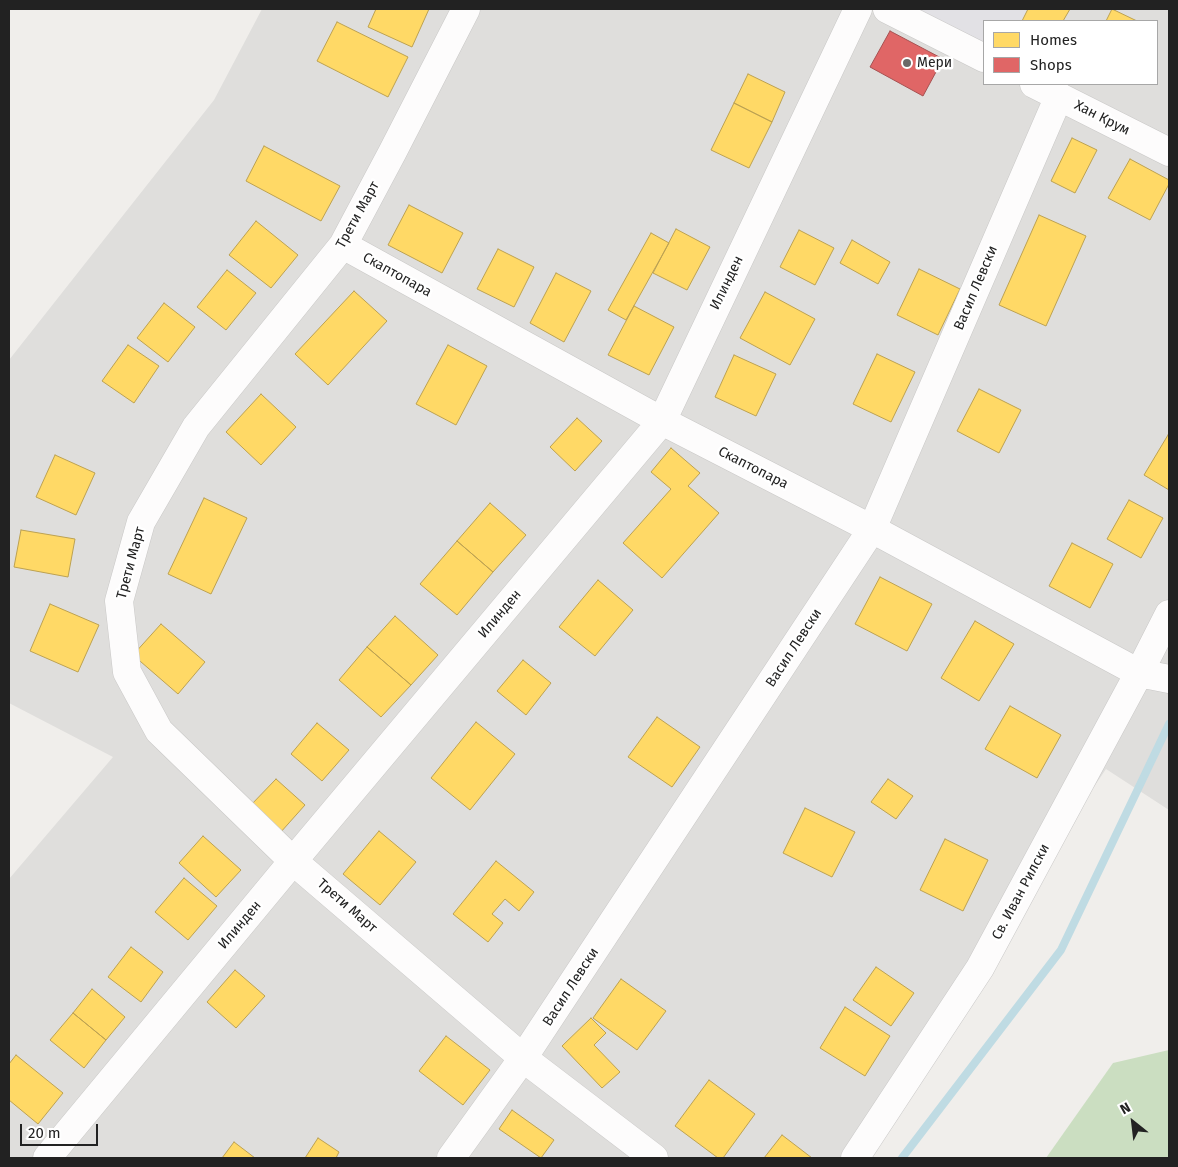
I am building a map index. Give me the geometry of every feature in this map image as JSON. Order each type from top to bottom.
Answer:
[{"type":"street","name":"Трети Март","points":[[466,9],[343,245],[196,427],[141,522],[119,601],[127,672],[159,731],[293,860],[523,1058],[654,1158]]},
{"type":"street","name":"Илинден","points":[[47,1158],[293,860],[662,421],[858,9]]},
{"type":"street","points":[[887,9],[983,57]]},
{"type":"street","name":"Хан Крум","points":[[1036,85],[1169,152]]},
{"type":"street","name":"Васил Левски","points":[[451,1158],[523,1058],[872,529],[1059,96]]},
{"type":"street","name":"Скаптопара","points":[[343,245],[662,421],[872,529],[1139,673],[1169,679]]},
{"type":"street","name":"Св. Иван Рилски","points":[[855,1158],[980,968],[1169,614]]},
{"type":"shaded area","points":[[262,9],[1169,9],[1169,810],[1106,769],[844,1158],[9,1158],[9,879],[113,757],[9,703],[9,360],[214,100]]},
{"type":"shaded area","points":[[887,9],[1028,9],[1022,20],[983,20],[983,57]]},
{"type":"green space","points":[[1169,1050],[1169,1158],[1046,1158],[1113,1063]]},
{"type":"building: Homes","points":[[376,9],[429,9],[412,47],[368,27]]},
{"type":"building: Homes","points":[[1028,9],[1070,9],[1064,20],[1022,20]]},
{"type":"building: Homes","points":[[1112,9],[1135,20],[1106,20]]},
{"type":"building: Homes","points":[[337,22],[408,57],[388,97],[317,61]]},
{"type":"building: Homes","points":[[748,74],[785,92],[772,122],[734,103]]},
{"type":"building: Homes","points":[[734,103],[772,122],[749,168],[711,150]]},
{"type":"building: Homes","points":[[1072,138],[1097,150],[1075,193],[1051,181]]},
{"type":"building: Homes","points":[[264,146],[340,186],[321,221],[246,181]]},
{"type":"building: Homes","points":[[1130,159],[1169,180],[1169,184],[1150,220],[1108,198]]},
{"type":"building: Homes","points":[[409,205],[463,233],[442,273],[388,245]]},
{"type":"building: Homes","points":[[1039,215],[1086,236],[1046,326],[999,305]]},
{"type":"building: Homes","points":[[256,221],[298,255],[271,288],[229,255]]},
{"type":"building: Homes","points":[[676,229],[710,247],[687,290],[653,273]]},
{"type":"building: Homes","points":[[799,230],[834,248],[815,285],[780,267]]},
{"type":"building: Homes","points":[[651,233],[669,243],[626,320],[608,310]]},
{"type":"building: Homes","points":[[852,240],[890,262],[878,284],[840,263]]},
{"type":"building: Homes","points":[[498,249],[534,267],[514,307],[477,289]]},
{"type":"building: Homes","points":[[919,269],[960,289],[938,335],[897,315]]},
{"type":"building: Homes","points":[[227,270],[256,293],[226,330],[197,307]]},
{"type":"building: Homes","points":[[556,273],[591,291],[564,342],[530,323]]},
{"type":"building: Homes","points":[[354,291],[387,321],[328,385],[295,354]]},
{"type":"building: Homes","points":[[765,292],[815,319],[790,365],[740,338]]},
{"type":"building: Homes","points":[[164,303],[195,327],[168,362],[137,338]]},
{"type":"building: Homes","points":[[634,306],[674,327],[649,375],[608,355]]},
{"type":"building: Homes","points":[[128,345],[159,366],[134,403],[102,381]]},
{"type":"building: Homes","points":[[448,345],[487,366],[456,425],[416,404]]},
{"type":"building: Homes","points":[[877,354],[915,372],[891,422],[853,404]]},
{"type":"building: Homes","points":[[734,355],[776,374],[756,416],[715,397]]},
{"type":"building: Homes","points":[[979,389],[1021,410],[999,453],[957,431]]},
{"type":"building: Homes","points":[[261,394],[296,427],[261,465],[226,432]]},
{"type":"building: Homes","points":[[577,418],[602,441],[575,471],[550,447]]},
{"type":"building: Homes","points":[[1169,436],[1169,490],[1144,475]]},
{"type":"building: Homes","points":[[671,448],[700,473],[688,486],[719,513],[662,578],[623,543],[671,489],[651,472]]},
{"type":"building: Homes","points":[[55,455],[95,473],[76,515],[36,497]]},
{"type":"building: Homes","points":[[204,498],[247,518],[211,594],[168,574]]},
{"type":"building: Homes","points":[[1129,500],[1163,518],[1141,558],[1107,539]]},
{"type":"building: Homes","points":[[490,503],[526,535],[493,572],[457,541]]},
{"type":"building: Homes","points":[[21,530],[75,539],[68,577],[14,567]]},
{"type":"building: Homes","points":[[457,541],[493,572],[457,615],[420,584]]},
{"type":"building: Homes","points":[[1072,543],[1113,564],[1090,608],[1049,586]]},
{"type":"building: Homes","points":[[880,577],[932,604],[907,651],[855,624]]},
{"type":"building: Homes","points":[[598,580],[633,610],[595,656],[559,627]]},
{"type":"building: Homes","points":[[50,604],[99,625],[78,672],[30,651]]},
{"type":"building: Homes","points":[[395,616],[438,655],[411,685],[367,647]]},
{"type":"building: Homes","points":[[975,621],[1014,644],[979,701],[941,678]]},
{"type":"building: Homes","points":[[161,624],[205,662],[178,694],[133,655]]},
{"type":"building: Homes","points":[[367,647],[411,685],[381,717],[339,680]]},
{"type":"building: Homes","points":[[523,660],[551,683],[526,715],[497,691]]},
{"type":"building: Homes","points":[[1010,706],[1061,735],[1037,778],[985,749]]},
{"type":"building: Homes","points":[[657,717],[700,747],[672,787],[628,757]]},
{"type":"building: Homes","points":[[476,722],[515,754],[470,810],[431,778]]},
{"type":"building: Homes","points":[[317,723],[349,750],[322,781],[291,754]]},
{"type":"building: Homes","points":[[276,779],[305,805],[280,833],[250,806]]},
{"type":"building: Homes","points":[[888,779],[913,796],[896,819],[871,802]]},
{"type":"building: Homes","points":[[805,808],[855,832],[832,877],[783,853]]},
{"type":"building: Homes","points":[[379,831],[416,862],[380,905],[343,874]]},
{"type":"building: Homes","points":[[203,836],[241,870],[216,897],[179,863]]},
{"type":"building: Homes","points":[[945,839],[988,860],[963,911],[920,890]]},
{"type":"building: Homes","points":[[496,861],[534,892],[519,911],[505,899],[492,914],[503,923],[488,942],[453,914]]},
{"type":"building: Homes","points":[[184,878],[217,906],[188,940],[155,912]]},
{"type":"building: Homes","points":[[131,947],[163,972],[141,1002],[108,977]]},
{"type":"building: Homes","points":[[876,967],[914,993],[891,1026],[853,1000]]},
{"type":"building: Homes","points":[[235,970],[265,996],[236,1028],[207,1002]]},
{"type":"building: Homes","points":[[621,979],[666,1011],[637,1050],[593,1018]]},
{"type":"building: Homes","points":[[92,989],[125,1017],[106,1040],[73,1013]]},
{"type":"building: Homes","points":[[845,1007],[890,1036],[865,1076],[820,1048]]},
{"type":"building: Homes","points":[[73,1013],[106,1040],[84,1068],[50,1040]]},
{"type":"building: Homes","points":[[591,1018],[606,1033],[594,1045],[620,1072],[602,1088],[562,1046]]},
{"type":"building: Homes","points":[[446,1036],[490,1070],[463,1105],[419,1071]]},
{"type":"building: Homes","points":[[16,1055],[63,1093],[38,1124],[9,1100],[9,1064]]},
{"type":"building: Homes","points":[[709,1080],[755,1114],[723,1158],[718,1158],[675,1126]]},
{"type":"building: Homes","points":[[512,1110],[554,1140],[541,1158],[499,1129]]},
{"type":"building: Homes","points":[[782,1135],[812,1158],[764,1158]]},
{"type":"building: Homes","points":[[318,1138],[339,1152],[336,1158],[305,1158]]},
{"type":"building: Homes","points":[[234,1142],[255,1158],[222,1158]]},
{"type":"building: Shops","name":"Мери","points":[[890,31],[943,59],[923,96],[870,67]]},
{"type":"waterway","points":[[902,1158],[1061,950],[1169,724]]},
{"type":"place","name":"Мери","points":[[907,63]]}]
